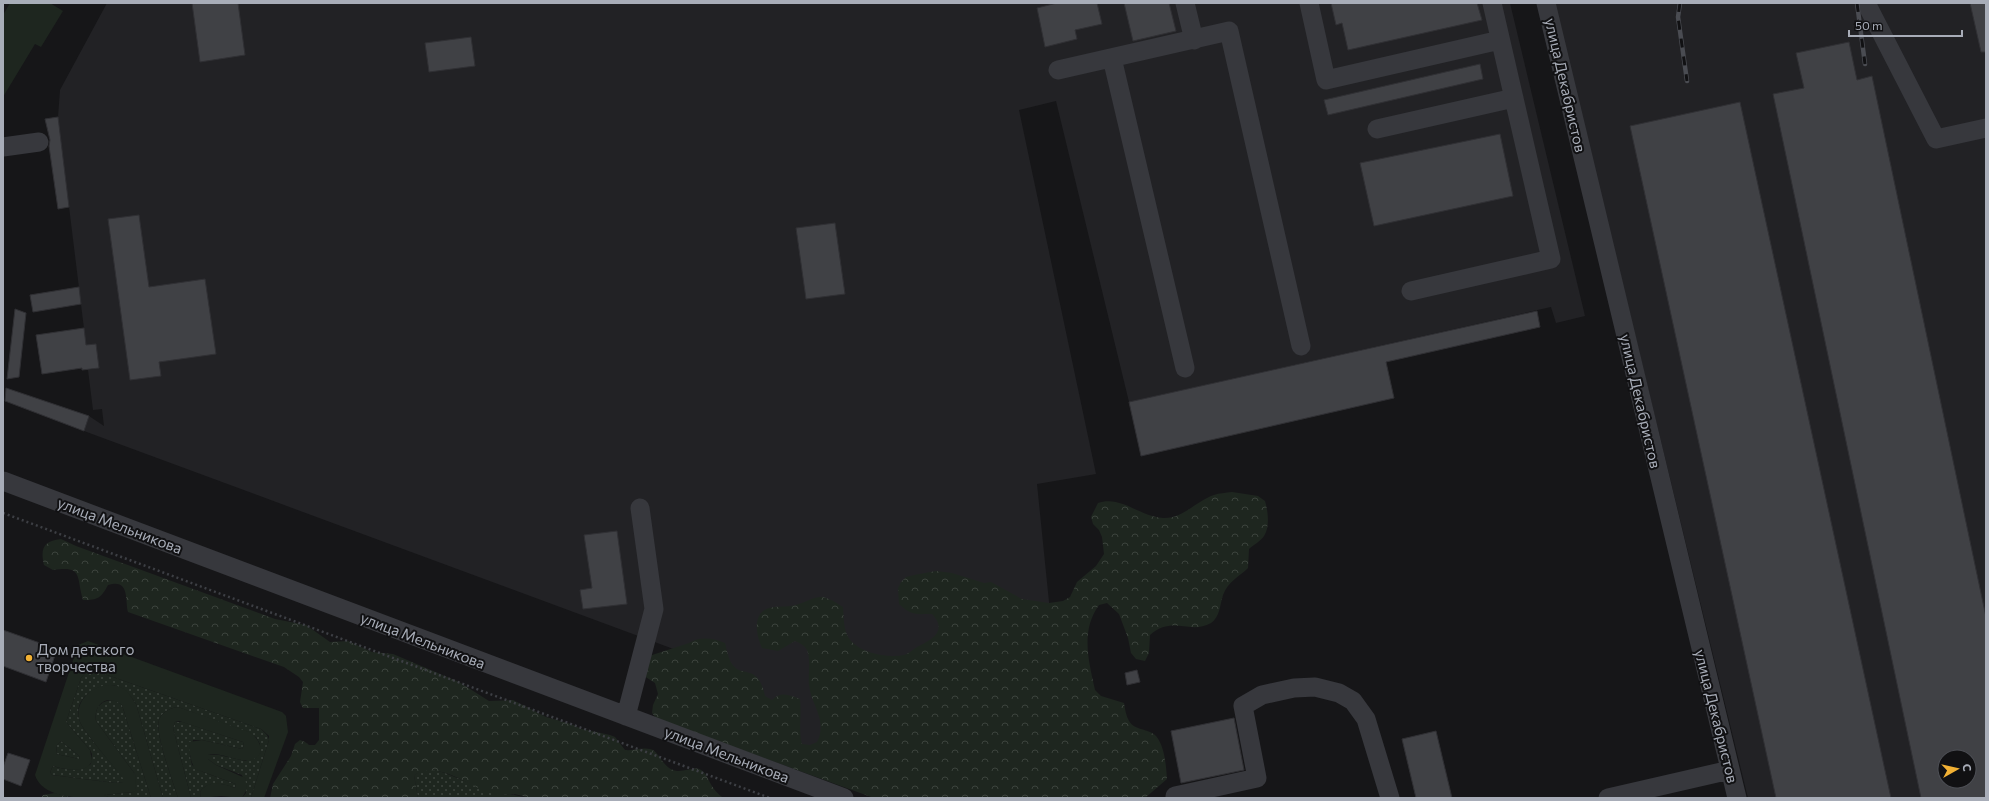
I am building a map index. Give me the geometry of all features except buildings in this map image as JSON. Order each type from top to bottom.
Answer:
[{"type":"street","points":[[1185,3],[1194,40]]},
{"type":"street","points":[[1309,3],[1326,80],[1500,40]]},
{"type":"street","points":[[1411,291],[1551,259],[1492,3]]},
{"type":"street","name":"улица Декабристов","points":[[1546,3],[1737,798]]},
{"type":"street","points":[[1866,3],[1936,139],[1986,128]]},
{"type":"street","points":[[1058,70],[1229,31],[1301,346]]},
{"type":"street","points":[[1112,58],[1185,368]]},
{"type":"street","points":[[1377,130],[1514,98]]},
{"type":"street","points":[[3,147],[38,142]]},
{"type":"street","name":"улица Мельникова","points":[[3,481],[844,798]]},
{"type":"street","points":[[626,716],[654,609],[640,508]]},
{"type":"street","points":[[1175,796],[1257,778],[1243,706],[1262,695],[1294,688],[1315,687],[1339,693],[1354,701],[1366,719],[1390,798]]},
{"type":"street","points":[[1608,798],[1730,770]]},
{"type":"path","points":[[3,513],[770,798]]},
{"type":"shaded area","points":[[107,3],[1510,3],[1585,316],[1556,323],[1551,307],[1129,402],[1056,101],[1019,110],[1096,474],[1037,484],[1069,798],[726,731],[714,664],[84,431],[89,416],[104,426],[102,409],[93,410],[88,370],[99,368],[96,344],[86,345],[58,117],[60,90]]},
{"type":"shaded area","points":[[1554,3],[1986,3],[1986,798],[1748,798]]},
{"type":"green space","points":[[10,3],[50,3],[63,11],[41,47],[35,44],[3,97],[3,15]]},
{"type":"green space","points":[[1232,492],[1258,496],[1265,501],[1268,514],[1268,524],[1263,538],[1249,549],[1248,568],[1225,590],[1218,614],[1211,623],[1195,627],[1166,626],[1158,629],[1150,635],[1149,653],[1145,661],[1136,659],[1131,653],[1128,638],[1119,614],[1107,603],[1099,605],[1093,615],[1090,625],[1088,647],[1090,669],[1095,690],[1101,696],[1124,703],[1129,721],[1138,728],[1153,733],[1159,740],[1163,751],[1167,779],[1145,798],[874,798],[657,719],[652,713],[653,705],[658,694],[655,683],[641,674],[646,657],[698,639],[712,639],[725,643],[732,664],[740,671],[754,675],[762,685],[765,696],[772,700],[779,695],[789,695],[800,699],[800,733],[802,744],[810,745],[817,742],[821,727],[818,713],[810,692],[807,650],[802,644],[795,641],[778,651],[762,648],[757,631],[758,619],[764,611],[769,608],[791,606],[821,597],[827,598],[843,607],[844,626],[849,638],[857,646],[863,650],[876,654],[898,656],[908,654],[915,648],[933,638],[939,625],[932,614],[914,614],[907,611],[899,604],[898,588],[906,577],[936,571],[952,573],[984,583],[991,582],[1022,599],[1049,603],[1063,601],[1070,597],[1077,582],[1096,566],[1104,554],[1102,537],[1099,530],[1093,524],[1091,517],[1098,503],[1106,501],[1115,502],[1155,517],[1170,518],[1183,513],[1201,501],[1214,495]]},
{"type":"green space","points":[[61,539],[76,546],[275,619],[306,625],[330,642],[348,641],[372,652],[393,654],[459,682],[489,701],[513,700],[546,717],[571,724],[582,729],[610,735],[615,737],[625,750],[644,748],[653,750],[672,770],[680,771],[699,769],[704,772],[719,795],[724,798],[528,798],[515,794],[500,795],[488,792],[446,773],[425,771],[414,775],[418,798],[270,798],[273,784],[291,756],[295,744],[300,740],[309,745],[315,745],[319,740],[319,708],[303,708],[300,702],[303,682],[299,677],[284,667],[128,612],[125,591],[120,585],[108,585],[103,593],[96,599],[83,600],[77,574],[74,571],[69,569],[53,570],[44,565],[43,550],[45,546],[55,540]]},
{"type":"green space","points":[[88,641],[282,712],[286,716],[288,732],[264,798],[251,798],[269,740],[269,736],[261,729],[93,670],[86,672],[81,678],[66,722],[90,750],[92,761],[85,768],[80,770],[53,766],[50,772],[52,775],[115,783],[123,782],[123,778],[83,727],[78,713],[84,698],[90,692],[106,685],[114,685],[126,691],[136,704],[163,798],[151,798],[122,705],[112,700],[107,700],[99,705],[96,721],[135,774],[136,790],[133,792],[104,795],[111,798],[79,798],[56,794],[47,790],[35,775],[78,645]],"holes":[[[61,741],[80,757],[79,759],[56,754],[57,745]]]},
{"type":"green space","points":[[93,670],[261,729],[267,735],[269,740],[251,798],[242,798],[246,793],[242,775],[216,765],[208,759],[208,755],[219,755],[246,761],[260,744],[256,737],[178,707],[167,711],[159,720],[158,727],[162,747],[178,798],[163,798],[136,704],[125,691],[115,686],[100,688],[88,694],[80,703],[78,715],[87,734],[124,778],[123,782],[115,783],[52,775],[50,772],[53,766],[72,770],[86,767],[91,764],[92,754],[90,750],[66,722],[81,678],[86,672]]},
{"type":"green space","points":[[115,700],[122,705],[151,798],[111,798],[103,795],[133,792],[135,774],[96,721],[97,708],[106,701]]},
{"type":"green space","points":[[178,707],[249,732],[258,740],[261,752],[256,758],[250,760],[237,759],[215,754],[208,755],[208,759],[216,765],[245,778],[247,789],[242,798],[221,796],[201,798],[200,792],[207,785],[221,784],[235,788],[236,784],[195,769],[191,759],[189,742],[202,740],[242,749],[244,746],[243,742],[179,721],[175,722],[173,728],[191,798],[178,798],[162,747],[158,727],[159,720],[164,713],[169,709]]},
{"type":"green space","points":[[175,722],[183,722],[243,742],[244,746],[242,749],[202,740],[193,740],[190,756],[192,765],[203,772],[236,784],[235,788],[221,784],[212,784],[203,788],[200,792],[201,798],[191,798],[173,728]]},
{"type":"green space","points":[[61,741],[80,757],[79,759],[56,754],[57,745]]},
{"type":"green space","points":[[423,770],[434,770],[445,773],[499,795],[510,794],[528,798],[418,798],[414,775]]},
{"type":"green space","points":[[55,793],[73,798],[41,798],[43,795]]},
{"type":"railway","points":[[1680,3],[1678,17],[1687,81]]},
{"type":"railway","points":[[1857,3],[1865,64]]},
{"type":"place","name":"Дом детского творчества","points":[[29,658]]}]
